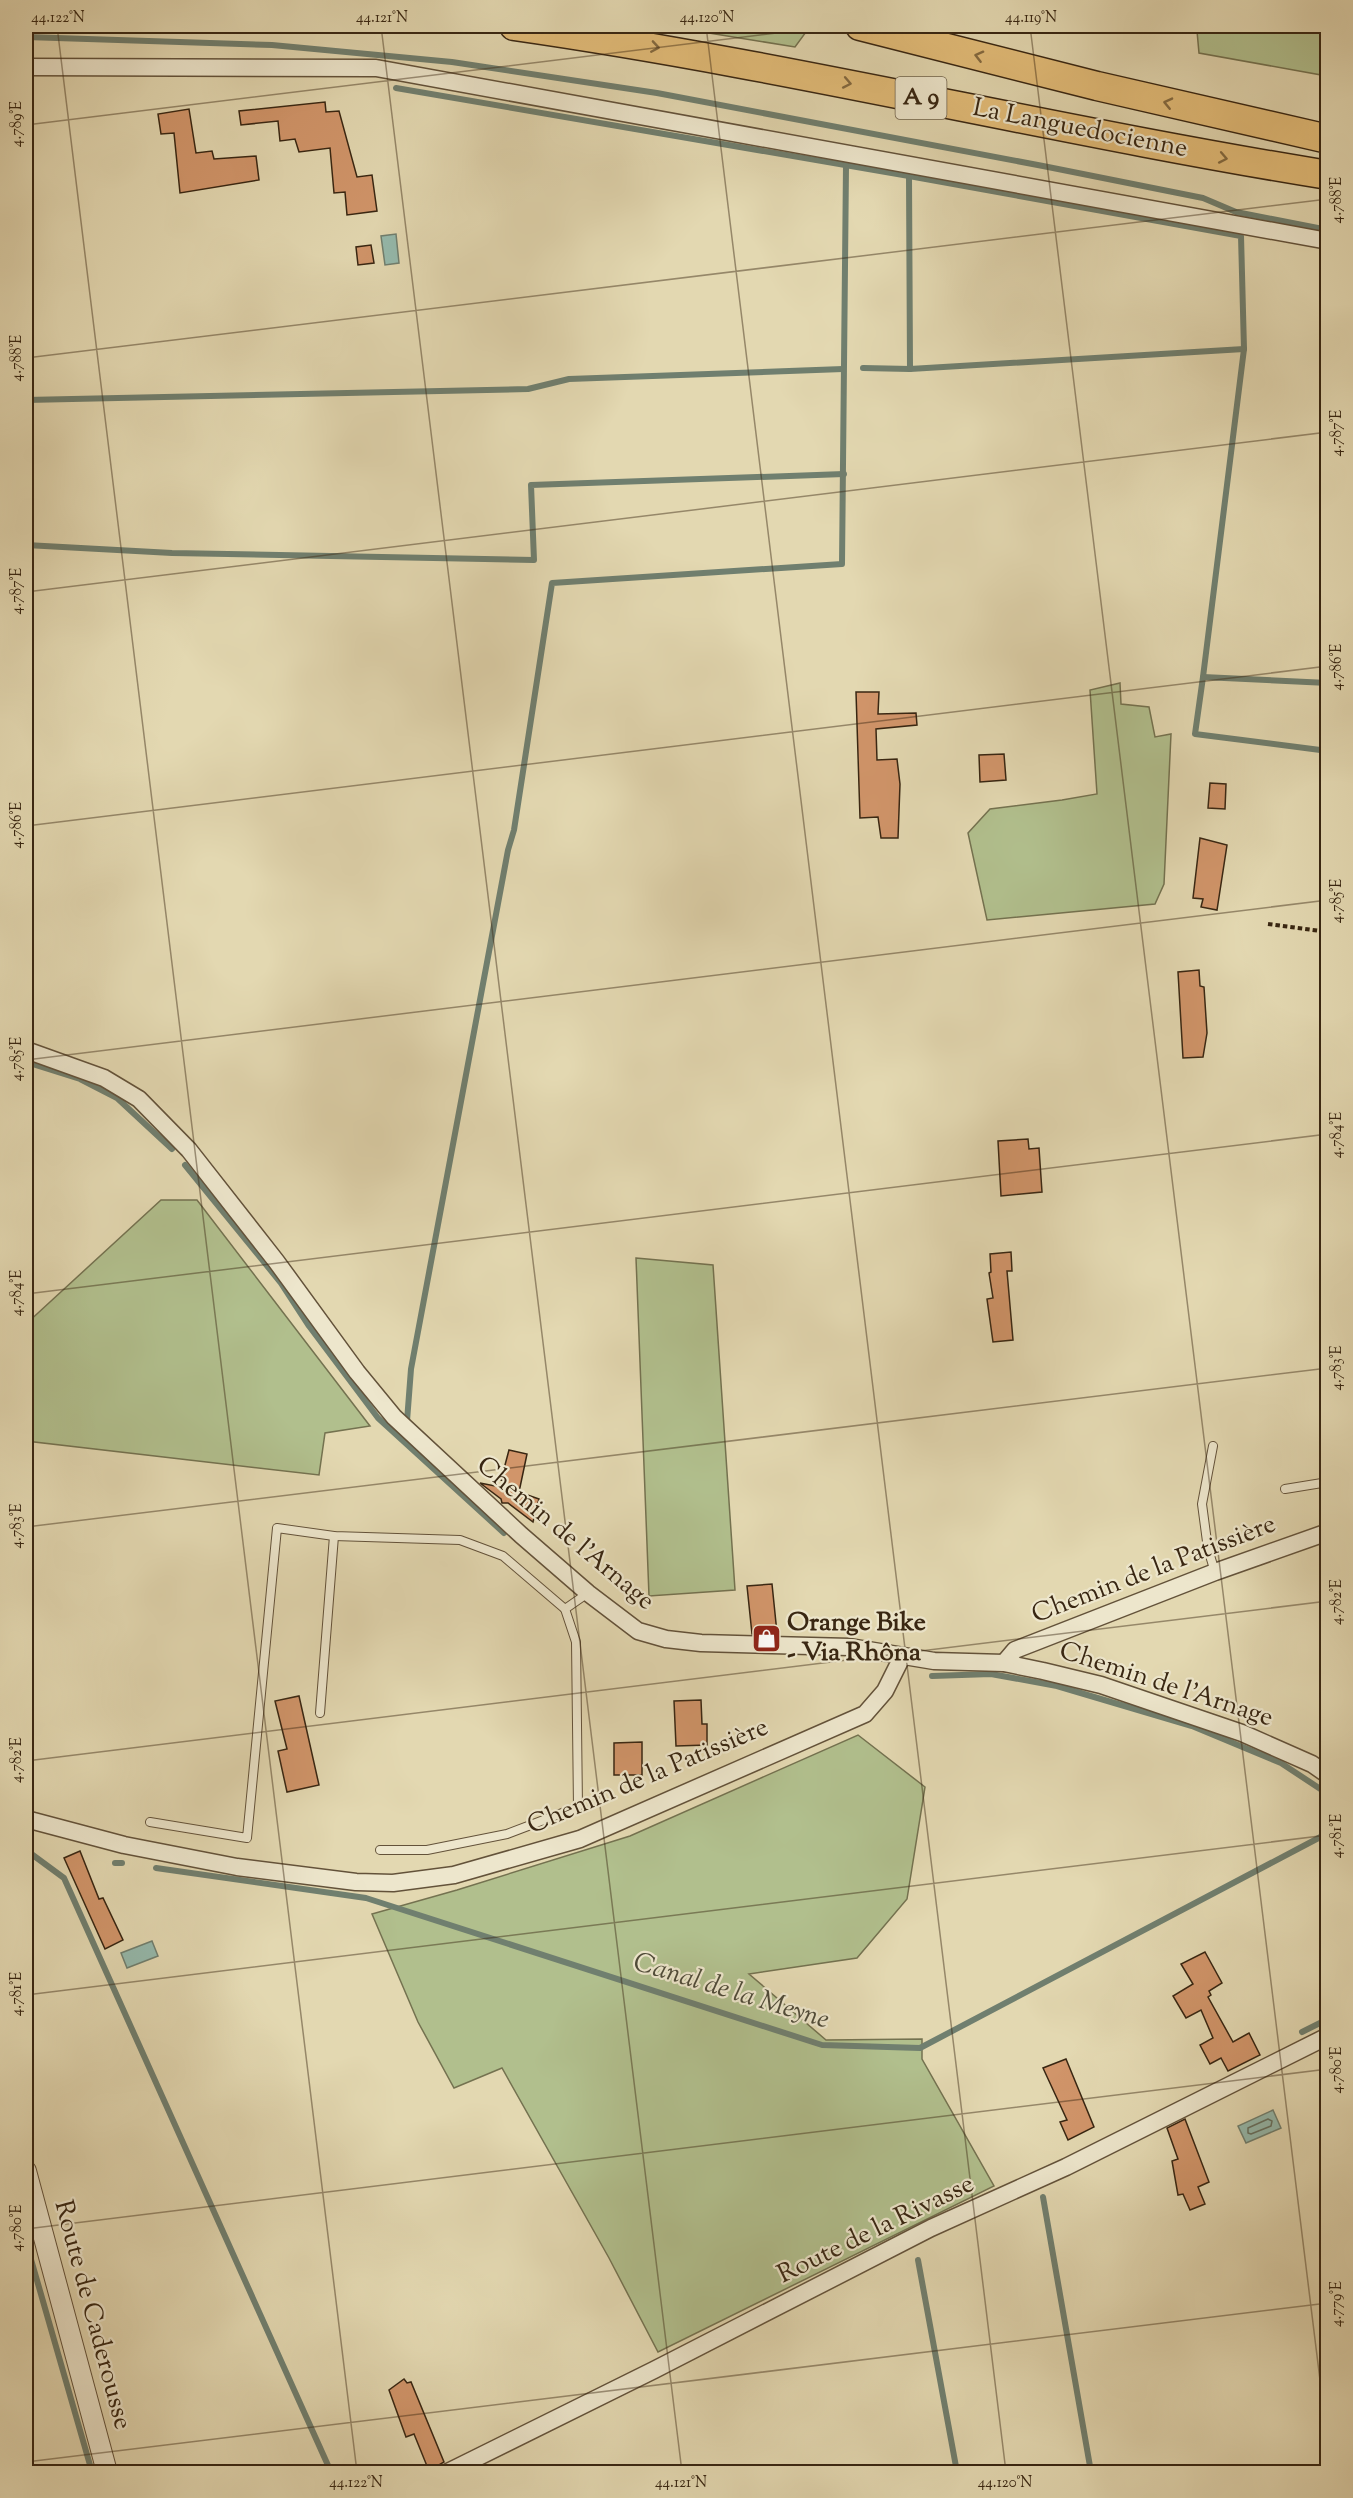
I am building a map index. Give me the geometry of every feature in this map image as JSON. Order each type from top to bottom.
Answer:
[{"type":"highway","name":"La Languedocienne","points":[[514,26],[720,58],[1238,161],[1328,175]]},
{"type":"highway","name":"La Languedocienne","points":[[860,26],[1108,88],[1328,139]]},
{"type":"street","points":[[26,67],[376,68],[1328,241]]},
{"type":"street","name":"Chemin de l'Arnage","points":[[26,1050],[104,1078],[139,1099],[189,1150],[276,1261],[357,1372],[394,1417],[423,1446],[588,1593],[638,1631],[666,1640],[850,1647],[934,1661],[1004,1663],[1101,1685],[1242,1733],[1312,1764],[1328,1774]]},
{"type":"street","name":"Chemin de la Patissière","points":[[1004,1663],[1015,1650],[1215,1572],[1328,1532]]},
{"type":"street","name":"Chemin de la Patissière","points":[[26,1819],[124,1845],[237,1867],[332,1879],[393,1883],[454,1875],[580,1839],[866,1714],[885,1691],[902,1657]]},
{"type":"street","name":"Route de la Rivasse","points":[[448,2472],[664,2365],[931,2228],[1066,2167],[1328,2036]]},
{"type":"street","name":"Route de Caderousse","points":[[26,2170],[107,2472]]},
{"type":"lane","points":[[1213,1446],[1202,1504],[1208,1549],[1215,1572]]},
{"type":"lane","points":[[1285,1489],[1328,1482]]},
{"type":"lane","points":[[150,1822],[247,1838],[277,1528],[334,1536],[460,1540],[503,1556],[565,1609],[576,1642],[578,1808],[507,1834],[428,1850],[381,1850]]},
{"type":"lane","points":[[320,1713],[334,1536]]},
{"type":"lane","points":[[565,1609],[588,1593]]},
{"type":"path","points":[[1268,924],[1328,932]]},
{"type":"green space","points":[[666,26],[784,26],[806,32],[795,47]]},
{"type":"green space","points":[[1267,26],[1327,26],[1327,76],[1199,53],[1197,31]]},
{"type":"green space","points":[[1120,683],[1121,704],[1149,707],[1155,737],[1171,734],[1164,884],[1155,904],[987,920],[968,833],[990,809],[1097,794],[1090,690]]},
{"type":"green space","points":[[161,1200],[197,1200],[370,1426],[325,1433],[319,1475],[26,1441],[26,1324]]},
{"type":"green space","points":[[636,1258],[713,1265],[735,1590],[649,1596]]},
{"type":"green space","points":[[858,1735],[925,1787],[907,1899],[857,1958],[749,1974],[826,2040],[922,2039],[922,2059],[994,2186],[658,2352],[609,2258],[502,2068],[454,2088],[418,2022],[372,1914],[630,1836]]},
{"type":"water","points":[[396,234],[399,263],[385,265],[381,236]]},
{"type":"water","points":[[152,1941],[158,1956],[127,1968],[121,1953]]},
{"type":"water","points":[[1273,2110],[1281,2128],[1246,2143],[1238,2126]]},
{"type":"building","points":[[325,102],[326,112],[339,111],[357,177],[372,175],[377,211],[347,215],[345,192],[334,193],[330,148],[299,152],[295,139],[280,141],[278,121],[241,125],[239,111]]},
{"type":"building","points":[[189,109],[196,153],[212,151],[214,159],[256,156],[259,180],[180,193],[174,133],[161,134],[158,114]]},
{"type":"building","points":[[371,245],[374,263],[358,265],[356,247]]},
{"type":"building","points":[[856,692],[879,692],[878,714],[916,713],[917,725],[876,729],[877,760],[897,759],[900,784],[898,838],[881,838],[878,817],[860,818]]},
{"type":"building","points":[[1004,754],[1006,780],[980,782],[979,755]]},
{"type":"building","points":[[1210,783],[1226,784],[1225,809],[1208,808]]},
{"type":"building","points":[[1200,838],[1227,845],[1217,910],[1201,907],[1203,899],[1193,898]]},
{"type":"building","points":[[1199,970],[1200,986],[1204,987],[1207,1033],[1203,1057],[1183,1058],[1178,972]]},
{"type":"building","points":[[1028,1139],[1029,1149],[1039,1148],[1042,1192],[1001,1196],[998,1141]]},
{"type":"building","points":[[1011,1252],[1012,1271],[1007,1271],[1013,1340],[993,1342],[987,1299],[993,1298],[989,1273],[991,1272],[990,1254]]},
{"type":"building","points":[[509,1450],[527,1454],[519,1492],[539,1499],[533,1522],[508,1503],[502,1503],[501,1499],[480,1483],[505,1488],[507,1482],[501,1480]]},
{"type":"building","points":[[772,1584],[777,1633],[752,1634],[747,1586]]},
{"type":"building","points":[[299,1696],[319,1785],[287,1792],[278,1751],[287,1749],[275,1701]]},
{"type":"building","points":[[701,1700],[702,1724],[707,1724],[707,1745],[676,1746],[674,1701]]},
{"type":"building","points":[[642,1742],[642,1775],[614,1775],[614,1743]]},
{"type":"building","points":[[80,1851],[99,1899],[103,1898],[123,1940],[105,1949],[64,1858]]},
{"type":"building","points":[[1205,1952],[1222,1983],[1209,1991],[1211,1995],[1208,1997],[1233,2042],[1249,2033],[1260,2055],[1228,2071],[1221,2058],[1210,2064],[1200,2045],[1213,2038],[1201,2010],[1186,2018],[1173,1996],[1193,1984],[1181,1964]]},
{"type":"building","points":[[1066,2059],[1094,2127],[1068,2140],[1060,2122],[1067,2120],[1043,2068]]},
{"type":"building","points":[[1185,2119],[1209,2182],[1198,2187],[1205,2204],[1190,2210],[1183,2194],[1178,2195],[1172,2161],[1178,2159],[1167,2128]]},
{"type":"building","points":[[404,2379],[407,2383],[411,2382],[444,2462],[429,2471],[414,2434],[406,2437],[389,2390]]},
{"type":"waterway","points":[[26,37],[272,45],[452,62],[657,93],[1043,166],[1203,198],[1236,212],[1328,230]]},
{"type":"waterway","points":[[396,88],[909,176],[1241,236],[1244,349],[1203,677]]},
{"type":"waterway","points":[[407,1421],[411,1369],[508,850],[514,830],[552,583],[842,564],[846,166]]},
{"type":"waterway","points":[[863,368],[910,369],[909,176]]},
{"type":"waterway","points":[[910,369],[1244,349]]},
{"type":"waterway","points":[[26,400],[528,389],[569,379],[843,369]]},
{"type":"waterway","points":[[26,545],[172,553],[534,560],[531,485],[844,474]]},
{"type":"waterway","points":[[1328,683],[1203,677],[1195,734],[1328,751]]},
{"type":"waterway","points":[[26,1062],[80,1079],[117,1098],[172,1149]]},
{"type":"waterway","points":[[185,1165],[281,1283],[309,1326],[378,1418],[504,1533]]},
{"type":"waterway","points":[[932,1676],[991,1674],[1057,1686],[1192,1726],[1281,1763],[1328,1794]]},
{"type":"waterway","name":"Canal de la Meyne","points":[[156,1868],[366,1898],[822,2045],[920,2048],[1328,1833]]},
{"type":"waterway","points":[[26,1850],[64,1878],[331,2472]]},
{"type":"waterway","name":"Canal de la Meyne","points":[[115,1863],[122,1863]]},
{"type":"waterway","points":[[1302,2032],[1328,2019]]},
{"type":"waterway","points":[[1043,2197],[1091,2472]]},
{"type":"waterway","points":[[26,2242],[92,2472]]},
{"type":"waterway","points":[[918,2260],[957,2472]]},
{"type":"place","name":"Orange Bike - Via Rhôna","points":[[766,1638]]}]
